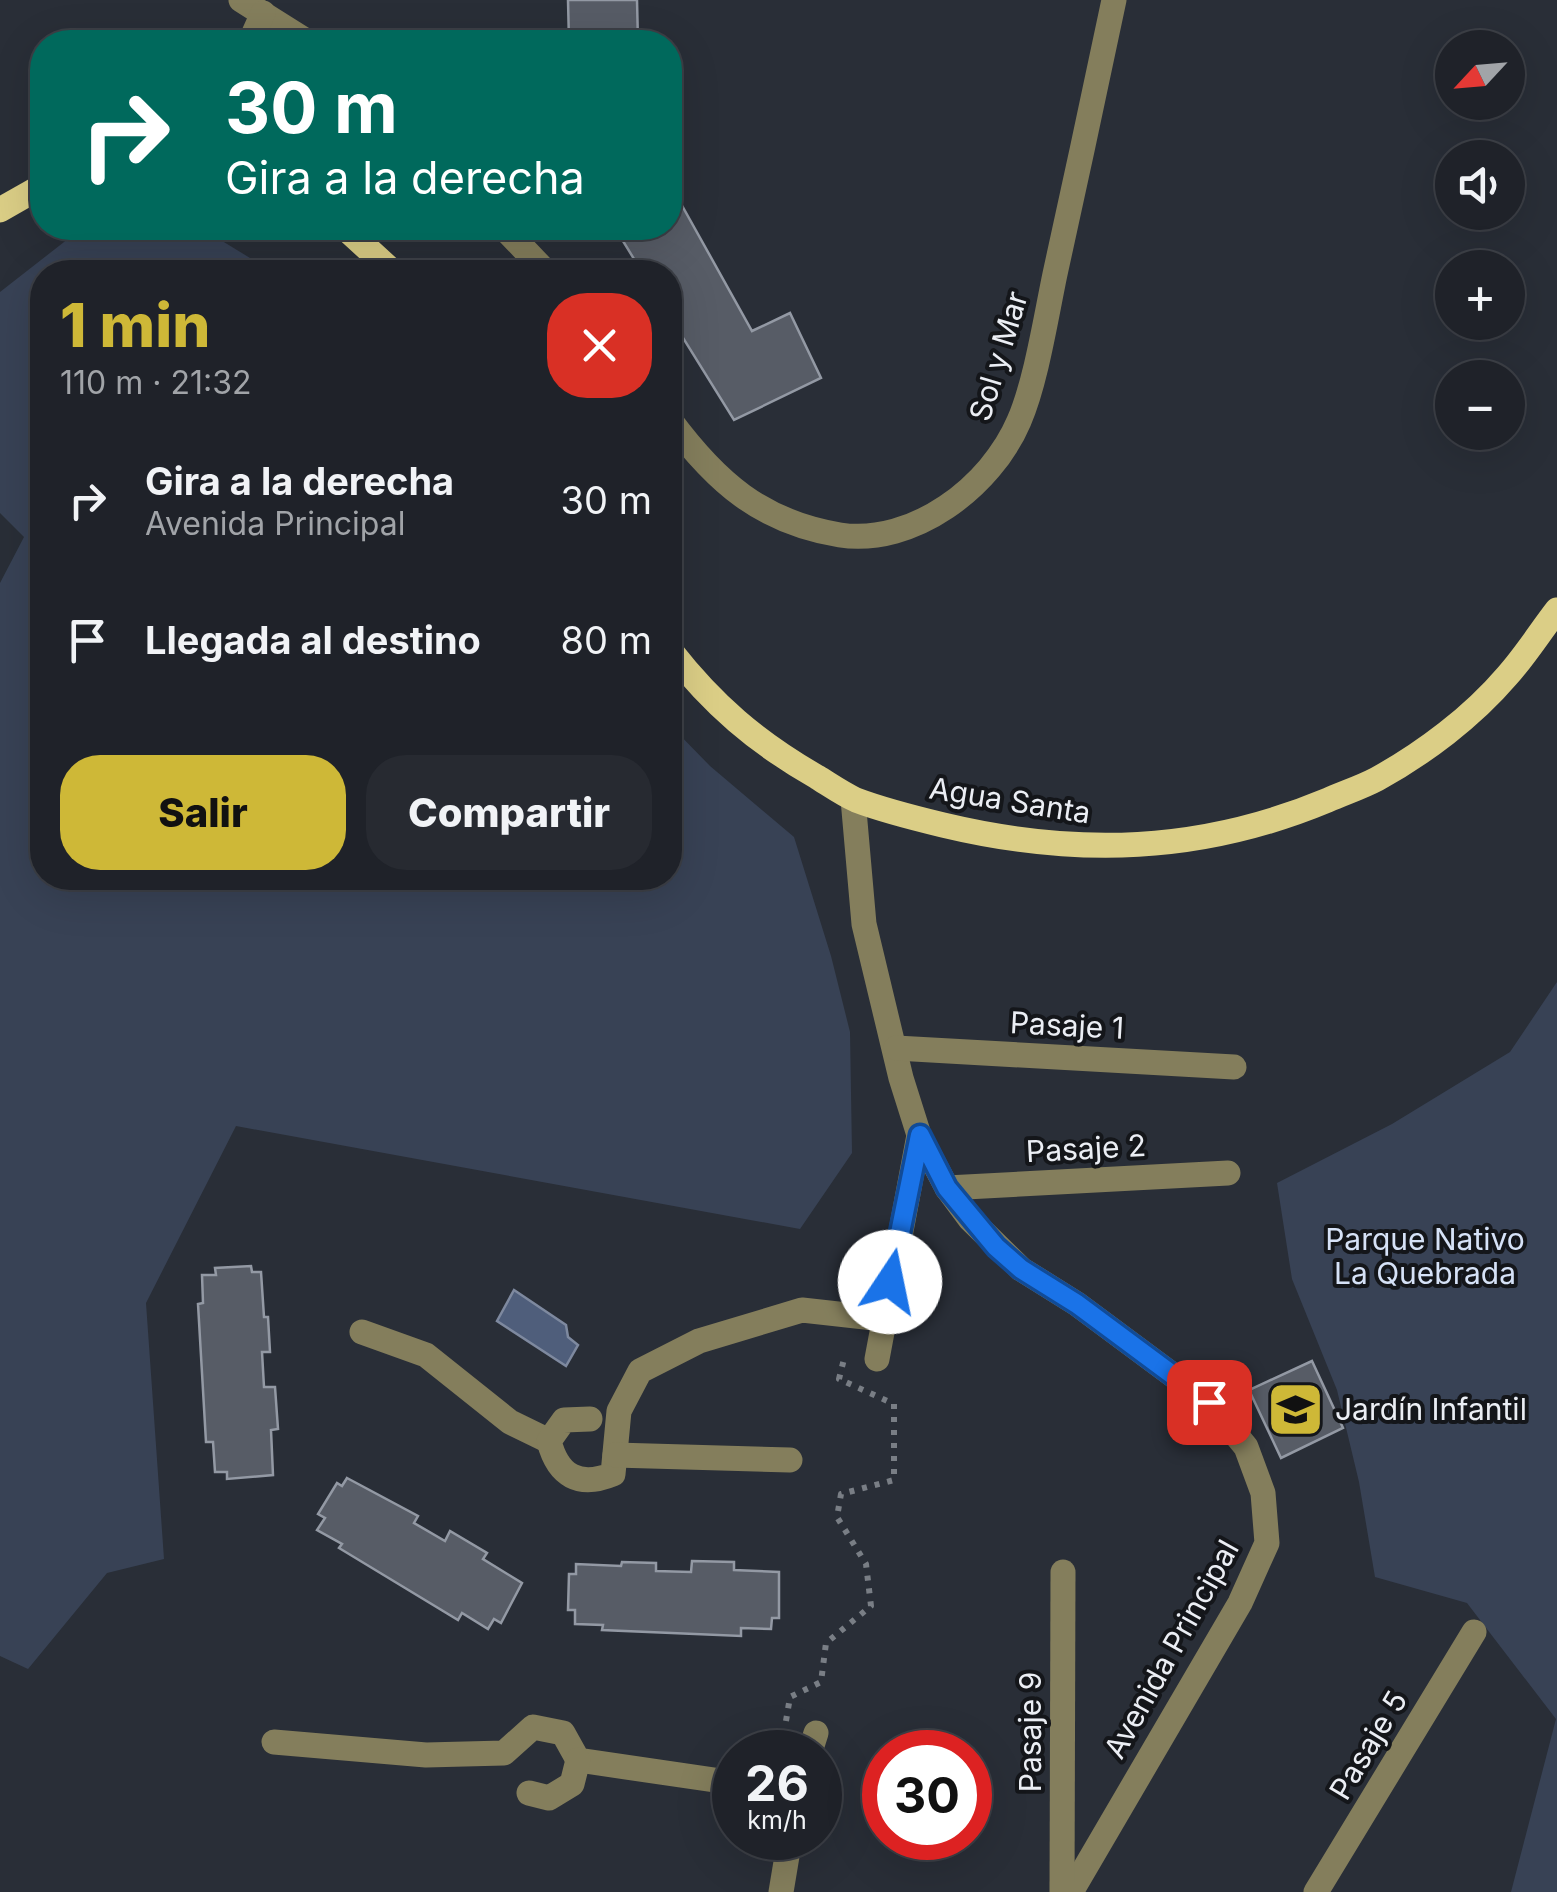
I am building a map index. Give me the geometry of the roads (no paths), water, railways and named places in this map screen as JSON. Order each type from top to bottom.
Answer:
[{"type":"main road","points":[[0,210],[30,193]]},
{"type":"main road","points":[[358,240],[380,260]]},
{"type":"main road","name":"Agua Santa","points":[[682,665],[738,725],[778,755],[853,798],[916,818],[1040,844],[1160,844],[1229,834],[1294,814],[1376,780],[1448,732],[1506,678],[1557,610]]},
{"type":"street","name":"Sol y Mar","points":[[682,436],[726,486],[761,510],[812,530],[862,538],[900,528],[952,504],[990,471],[1020,421],[1114,0]]},
{"type":"street","points":[[252,6],[287,30]]},
{"type":"street","points":[[515,240],[535,260]]},
{"type":"street","name":"Avenida Principal","points":[[853,798],[864,924],[901,1078],[920,1135],[947,1188],[970,1218],[1021,1269],[1108,1326],[1209,1402],[1246,1447],[1263,1494],[1267,1542],[1240,1603],[1071,1892]]},
{"type":"street","name":"Pasaje 1","points":[[896,1048],[1234,1067]]},
{"type":"street","points":[[877,1359],[920,1135]]},
{"type":"street","name":"Pasaje 2","points":[[947,1188],[1228,1173]]},
{"type":"street","points":[[362,1332],[426,1354],[510,1422],[548,1441],[554,1459],[567,1475],[594,1482],[613,1474],[619,1411],[640,1371],[698,1341],[802,1310],[883,1319]]},
{"type":"street","points":[[548,1441],[564,1420],[590,1418]]},
{"type":"street","points":[[615,1455],[790,1460]]},
{"type":"street","name":"Pasaje 9","points":[[1062,1892],[1063,1572]]},
{"type":"street","name":"Pasaje 5","points":[[1316,1892],[1474,1632]]},
{"type":"street","points":[[274,1742],[426,1756],[504,1753],[533,1727],[562,1733],[578,1760],[572,1784],[549,1798],[528,1793]]},
{"type":"street","points":[[578,1760],[712,1780]]},
{"type":"street","points":[[781,1892],[786,1860]]},
{"type":"place","name":"Jardín Infantil","points":[[1296,1409]]},
{"type":"park label","name":"Parque Nativo La Quebrada","points":[[1425,1256]]}]
